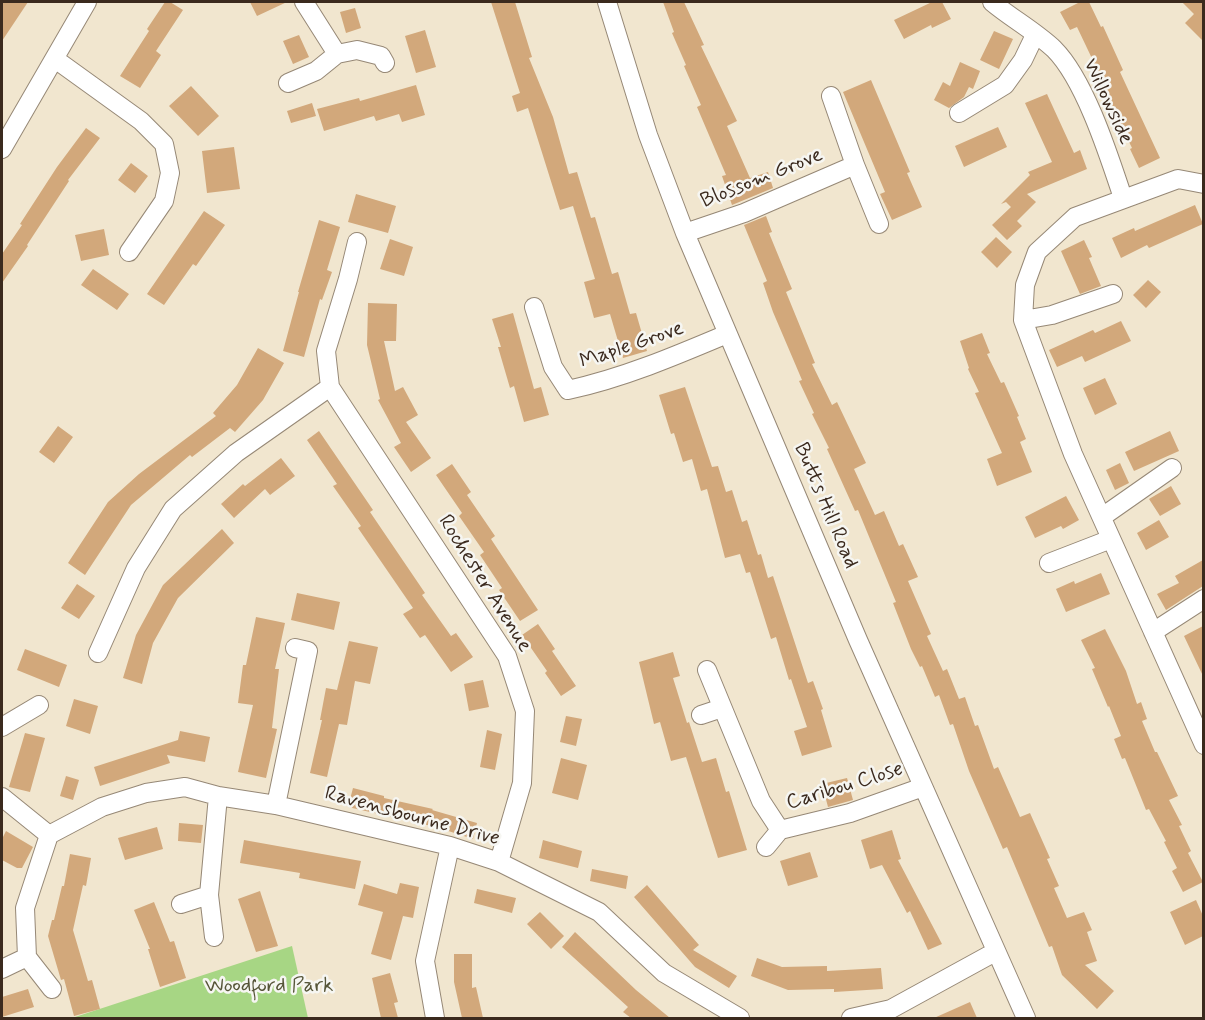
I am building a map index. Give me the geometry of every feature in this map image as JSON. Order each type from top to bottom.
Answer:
[{"type":"street","points":[[2,149],[87,2]]},
{"type":"street","points":[[304,2],[337,54]]},
{"type":"street","name":"Butts Hill Road","points":[[607,2],[648,135],[685,233],[923,787],[1026,1018]]},
{"type":"street","name":"Willowside","points":[[992,2],[1054,49],[1073,75],[1102,136],[1123,198]]},
{"type":"street","points":[[959,113],[1005,85],[1023,60],[1035,35]]},
{"type":"street","points":[[288,83],[316,71],[337,54],[357,50],[381,56],[386,63]]},
{"type":"street","points":[[55,59],[141,121],[164,144],[170,173],[164,201],[139,223],[129,252]]},
{"type":"street","name":"Blossom Grove","points":[[831,96],[879,224]]},
{"type":"street","name":"Blossom Grove","points":[[685,233],[744,213],[855,165]]},
{"type":"street","points":[[1203,184],[1178,179],[1075,217],[1036,252],[1025,285],[1023,321],[1073,454],[1203,745]]},
{"type":"street","name":"Rochester Avenue","points":[[357,242],[355,280],[326,351],[330,387],[381,462],[429,541],[507,656],[525,711],[522,783],[499,862]]},
{"type":"street","points":[[1023,321],[1052,315],[1113,294]]},
{"type":"street","name":"Maple Grove","points":[[534,307],[553,368],[568,390],[653,365],[727,334]]},
{"type":"street","points":[[98,653],[136,568],[173,509],[236,453],[330,387]]},
{"type":"street","points":[[1102,517],[1172,468]]},
{"type":"street","points":[[1049,562],[1111,539]]},
{"type":"street","points":[[1153,632],[1203,599]]},
{"type":"street","points":[[276,805],[309,651]]},
{"type":"street","name":"Caribou Close","points":[[707,670],[761,801],[780,830]]},
{"type":"street","points":[[2,727],[39,705]]},
{"type":"street","points":[[701,715],[722,708]]},
{"type":"street","name":"Ravensbourne Drive","points":[[49,836],[102,807],[146,794],[185,787],[218,796],[276,805],[450,846],[499,862],[599,912],[664,973],[740,1018]]},
{"type":"street","name":"Caribou Close","points":[[766,848],[780,830],[850,813],[923,787]]},
{"type":"street","points":[[214,937],[209,895],[218,796]]},
{"type":"street","points":[[2,797],[49,836],[26,908],[27,957],[52,989]]},
{"type":"street","points":[[435,1018],[425,961],[450,846]]},
{"type":"street","points":[[182,904],[209,895]]},
{"type":"street","points":[[850,1018],[891,1009],[995,952]]},
{"type":"street","points":[[2,969],[27,957]]},
{"type":"green space","name":"Woodford Park","points":[[292,946],[308,1018],[72,1018]]},
{"type":"building","points":[[2,2],[28,2],[2,41]]},
{"type":"building","points":[[165,2],[170,2],[183,10],[156,51],[161,55],[140,88],[120,76]]},
{"type":"building","points":[[250,2],[287,2],[257,16]]},
{"type":"building","points":[[491,2],[515,2],[532,57],[529,58],[553,117],[569,174],[577,172],[591,218],[595,217],[612,274],[618,272],[630,314],[636,313],[647,351],[623,358],[610,314],[594,318],[584,282],[595,279],[573,206],[560,210],[528,108],[517,112],[512,96],[520,93]]},
{"type":"building","points":[[663,2],[684,2],[704,45],[701,46],[737,121],[727,126],[750,178],[768,172],[773,188],[732,205],[722,176],[726,175],[697,107],[701,105],[684,66],[686,65],[672,33],[674,32]]},
{"type":"building","points":[[932,2],[942,2],[951,19],[932,28],[931,25],[904,39],[894,20]]},
{"type":"building","points":[[1080,2],[1089,2],[1101,27],[1103,26],[1123,70],[1120,72],[1160,158],[1139,168],[1130,149],[1132,148],[1104,91],[1107,90],[1077,27],[1070,30],[1060,12]]},
{"type":"building","points":[[1182,2],[1203,2],[1203,41],[1185,23],[1194,14]]},
{"type":"building","points":[[355,8],[361,28],[346,33],[340,12]]},
{"type":"building","points":[[425,30],[436,67],[416,73],[405,36]]},
{"type":"building","points":[[994,31],[1013,39],[999,69],[980,60]]},
{"type":"building","points":[[299,35],[309,57],[293,64],[283,41]]},
{"type":"building","points":[[960,62],[980,71],[973,89],[969,87],[964,97],[949,108],[934,100],[943,82],[950,86]]},
{"type":"building","points":[[871,80],[910,172],[907,173],[922,207],[892,220],[880,194],[885,192],[843,92]]},
{"type":"building","points":[[416,85],[425,115],[402,122],[399,114],[376,121],[374,116],[324,131],[317,109],[359,98],[360,101]]},
{"type":"building","points":[[191,86],[219,116],[198,136],[169,106]]},
{"type":"building","points":[[1047,94],[1074,153],[1080,150],[1087,169],[1027,194],[1036,202],[1017,221],[1022,226],[1007,240],[992,225],[1011,207],[1006,202],[1001,204],[1030,175],[1028,172],[1052,162],[1025,103]]},
{"type":"building","points":[[312,103],[316,116],[291,123],[287,111]]},
{"type":"building","points":[[998,127],[1007,147],[964,167],[955,146]]},
{"type":"building","points":[[86,128],[100,138],[68,180],[28,246],[2,283],[2,254],[57,167]]},
{"type":"building","points":[[234,147],[240,189],[207,193],[202,151]]},
{"type":"building","points":[[131,163],[148,176],[135,193],[118,180]]},
{"type":"building","points":[[356,194],[396,206],[388,233],[348,222]]},
{"type":"building","points":[[1195,205],[1203,224],[1149,248],[1147,245],[1121,258],[1112,238],[1134,228],[1135,231]]},
{"type":"building","points":[[204,211],[225,225],[164,305],[147,294]]},
{"type":"building","points":[[766,216],[772,232],[769,233],[792,289],[786,292],[815,363],[812,364],[832,405],[837,402],[866,463],[854,469],[875,515],[884,511],[899,546],[903,544],[918,577],[908,581],[931,634],[927,636],[943,671],[947,669],[959,699],[965,697],[994,769],[998,767],[1020,817],[1030,813],[1050,858],[1047,859],[1059,886],[1054,888],[1067,918],[1084,912],[1092,930],[1087,932],[1097,961],[1085,965],[1114,991],[1097,1009],[1062,975],[1052,946],[1049,947],[1007,847],[1003,849],[969,771],[953,724],[950,725],[939,695],[935,697],[922,666],[920,667],[911,649],[893,603],[896,602],[858,510],[855,511],[812,414],[814,413],[799,381],[802,380],[763,283],[767,281],[744,225]]},
{"type":"building","points":[[319,220],[340,227],[327,270],[332,272],[322,300],[320,299],[304,357],[283,351]]},
{"type":"building","points":[[104,229],[109,255],[81,261],[75,235]]},
{"type":"building","points":[[996,237],[1012,252],[997,268],[981,252]]},
{"type":"building","points":[[390,239],[413,247],[404,276],[380,269]]},
{"type":"building","points":[[1084,240],[1101,286],[1080,294],[1061,251]]},
{"type":"building","points":[[93,269],[129,294],[117,310],[81,285]]},
{"type":"building","points":[[1148,280],[1161,292],[1146,308],[1133,295]]},
{"type":"building","points":[[368,303],[397,304],[396,341],[384,341],[395,391],[403,387],[418,415],[406,422],[431,458],[411,472],[394,447],[401,443],[378,400],[380,399],[367,345]]},
{"type":"building","points":[[513,313],[534,389],[541,387],[549,415],[524,422],[514,386],[510,388],[492,319]]},
{"type":"building","points":[[1121,321],[1131,341],[1085,362],[1082,356],[1057,367],[1049,350],[1093,330],[1095,333]]},
{"type":"building","points":[[982,333],[990,353],[987,354],[1001,383],[1004,382],[1019,416],[1017,417],[1026,439],[1020,442],[1032,472],[997,486],[987,459],[1002,453],[975,393],[979,392],[968,369],[960,341]]},
{"type":"building","points":[[258,348],[284,363],[263,400],[235,432],[230,428],[192,457],[190,455],[131,505],[85,575],[68,563],[108,502],[139,474],[216,416],[213,413],[237,385]]},
{"type":"building","points":[[1105,378],[1117,404],[1095,415],[1083,388]]},
{"type":"building","points":[[685,387],[712,467],[718,466],[726,492],[732,490],[742,522],[747,520],[768,578],[773,576],[808,683],[813,681],[823,709],[821,710],[832,747],[802,756],[794,731],[807,727],[776,637],[771,639],[750,572],[746,573],[740,554],[725,558],[707,489],[701,491],[692,459],[683,462],[674,433],[671,434],[659,395]]},
{"type":"building","points":[[58,426],[73,437],[54,463],[39,452]]},
{"type":"building","points":[[319,431],[373,510],[370,512],[425,593],[422,595],[451,636],[456,633],[473,657],[451,672],[425,635],[420,638],[403,614],[413,608],[358,528],[361,526],[333,486],[337,484],[307,440]]},
{"type":"building","points":[[1170,431],[1179,451],[1134,471],[1125,452]]},
{"type":"building","points":[[281,458],[295,476],[270,495],[265,489],[234,518],[221,504],[243,484],[245,486]]},
{"type":"building","points":[[1120,463],[1129,483],[1115,490],[1106,470]]},
{"type":"building","points":[[452,464],[471,492],[467,495],[495,536],[491,539],[538,610],[520,621],[499,590],[502,588],[480,555],[484,552],[459,516],[462,513],[436,475]]},
{"type":"building","points":[[1171,486],[1181,504],[1160,516],[1149,499]]},
{"type":"building","points":[[1066,496],[1079,520],[1063,529],[1061,526],[1035,538],[1025,517]]},
{"type":"building","points":[[1159,520],[1169,537],[1146,550],[1137,533]]},
{"type":"building","points":[[222,529],[234,543],[178,598],[153,643],[142,684],[123,678],[136,635],[163,585]]},
{"type":"building","points":[[1203,560],[1203,586],[1166,610],[1157,594],[1179,583],[1175,576]]},
{"type":"building","points":[[1101,573],[1110,594],[1066,612],[1056,589]]},
{"type":"building","points":[[77,584],[95,596],[79,619],[61,608]]},
{"type":"building","points":[[297,593],[340,602],[334,630],[291,620]]},
{"type":"building","points":[[256,617],[285,623],[275,669],[279,669],[272,728],[277,729],[266,778],[238,772],[253,705],[238,703],[243,665],[246,665]]},
{"type":"building","points":[[538,624],[555,649],[552,651],[576,686],[561,696],[522,635]]},
{"type":"building","points":[[1203,626],[1203,676],[1184,636]]},
{"type":"building","points":[[1105,629],[1126,671],[1137,704],[1141,702],[1147,719],[1142,721],[1178,796],[1169,800],[1182,825],[1179,826],[1191,851],[1188,853],[1203,882],[1183,892],[1172,871],[1177,868],[1164,842],[1166,841],[1149,809],[1146,810],[1125,758],[1122,759],[1114,739],[1121,736],[1092,669],[1095,668],[1081,640]]},
{"type":"building","points":[[349,641],[378,647],[370,684],[355,681],[347,725],[339,724],[327,777],[310,773],[322,720],[320,720],[326,688],[337,690]]},
{"type":"building","points":[[25,649],[67,665],[59,687],[17,670]]},
{"type":"building","points":[[673,652],[680,676],[673,678],[687,723],[689,722],[702,762],[716,758],[747,850],[718,858],[686,757],[671,761],[660,722],[654,724],[639,662]]},
{"type":"building","points":[[483,680],[489,707],[469,711],[464,684]]},
{"type":"building","points":[[74,699],[98,706],[90,734],[66,726]]},
{"type":"building","points":[[566,716],[582,719],[576,746],[560,742]]},
{"type":"building","points":[[487,730],[502,734],[495,770],[480,767]]},
{"type":"building","points":[[180,731],[210,737],[205,762],[167,755],[170,763],[100,786],[94,767],[178,740]]},
{"type":"building","points":[[25,733],[45,738],[30,792],[9,787]]},
{"type":"building","points":[[561,758],[587,765],[578,800],[552,793]]},
{"type":"building","points":[[66,776],[79,780],[73,800],[60,796]]},
{"type":"building","points":[[847,778],[853,800],[828,807],[822,784]]},
{"type":"building","points":[[353,788],[477,823],[473,839],[436,827],[348,807]]},
{"type":"building","points":[[179,823],[203,825],[201,843],[178,841]]},
{"type":"building","points":[[157,827],[163,849],[125,860],[118,838]]},
{"type":"building","points":[[892,830],[901,859],[898,860],[942,944],[928,950],[910,911],[907,913],[882,865],[870,869],[861,840]]},
{"type":"building","points":[[6,831],[33,847],[22,868],[17,868],[2,860],[2,839]]},
{"type":"building","points":[[244,840],[361,861],[355,889],[299,878],[300,873],[240,863]]},
{"type":"building","points":[[543,840],[582,851],[578,868],[539,858]]},
{"type":"building","points":[[810,852],[818,877],[788,886],[780,861]]},
{"type":"building","points":[[70,854],[91,858],[86,886],[83,885],[73,930],[88,981],[92,980],[100,1009],[74,1016],[64,979],[61,980],[48,936],[62,886],[64,886]]},
{"type":"building","points":[[592,869],[628,876],[626,889],[590,881]]},
{"type":"building","points":[[400,883],[419,887],[413,918],[403,916],[391,960],[371,954],[383,912],[358,905],[364,884],[397,894]]},
{"type":"building","points":[[647,885],[699,945],[693,950],[737,976],[729,988],[695,967],[634,897]]},
{"type":"building","points":[[477,889],[516,898],[512,913],[474,903]]},
{"type":"building","points":[[260,891],[278,946],[256,952],[238,899]]},
{"type":"building","points":[[1196,900],[1203,916],[1203,936],[1185,945],[1170,912]]},
{"type":"building","points":[[154,902],[170,942],[174,941],[186,978],[160,987],[148,949],[150,949],[134,910]]},
{"type":"building","points":[[540,912],[564,936],[551,949],[527,924]]},
{"type":"building","points":[[575,932],[636,990],[670,1018],[631,1018],[623,1012],[628,1007],[562,947]]},
{"type":"building","points":[[454,954],[472,954],[472,988],[476,987],[483,1018],[462,1018],[454,982]]},
{"type":"building","points":[[757,958],[782,967],[827,966],[827,971],[881,968],[883,989],[834,992],[834,989],[788,990],[751,976]]},
{"type":"building","points":[[390,973],[398,1002],[394,1003],[398,1018],[381,1018],[372,978]]},
{"type":"building","points":[[28,989],[34,1007],[2,1017],[2,997]]},
{"type":"building","points":[[970,1002],[977,1018],[934,1018]]}]
